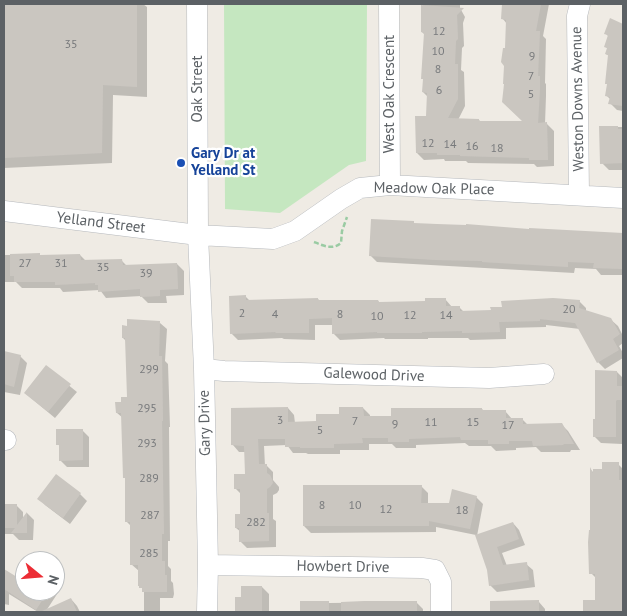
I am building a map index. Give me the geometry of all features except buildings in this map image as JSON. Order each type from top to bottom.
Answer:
[{"type":"street","name":"Oak Street","points":[[197,4],[198,235]]},
{"type":"street","name":"West Oak Crescent","points":[[389,4],[390,185]]},
{"type":"street","name":"Weston Downs Avenue","points":[[579,196],[577,16],[580,4]]},
{"type":"street","name":"Meadow Oak Place","points":[[198,235],[273,239],[295,231],[360,188],[390,185],[623,198]]},
{"type":"street","name":"Yelland Street","points":[[4,211],[198,235]]},
{"type":"street","name":"Gary Drive","points":[[198,235],[204,369],[208,565],[207,612]]},
{"type":"street","name":"Galewood Drive","points":[[204,369],[489,378],[544,374]]},
{"type":"street","name":"Howbert Drive","points":[[208,565],[435,570],[441,582],[441,612]]},
{"type":"path","points":[[314,242],[337,247],[341,243],[346,217]]},
{"type":"green space","points":[[224,4],[367,4],[366,161],[349,165],[280,213],[225,209]]},
{"type":"place","name":"Gary Dr at Yelland St","points":[[181,163]]}]
